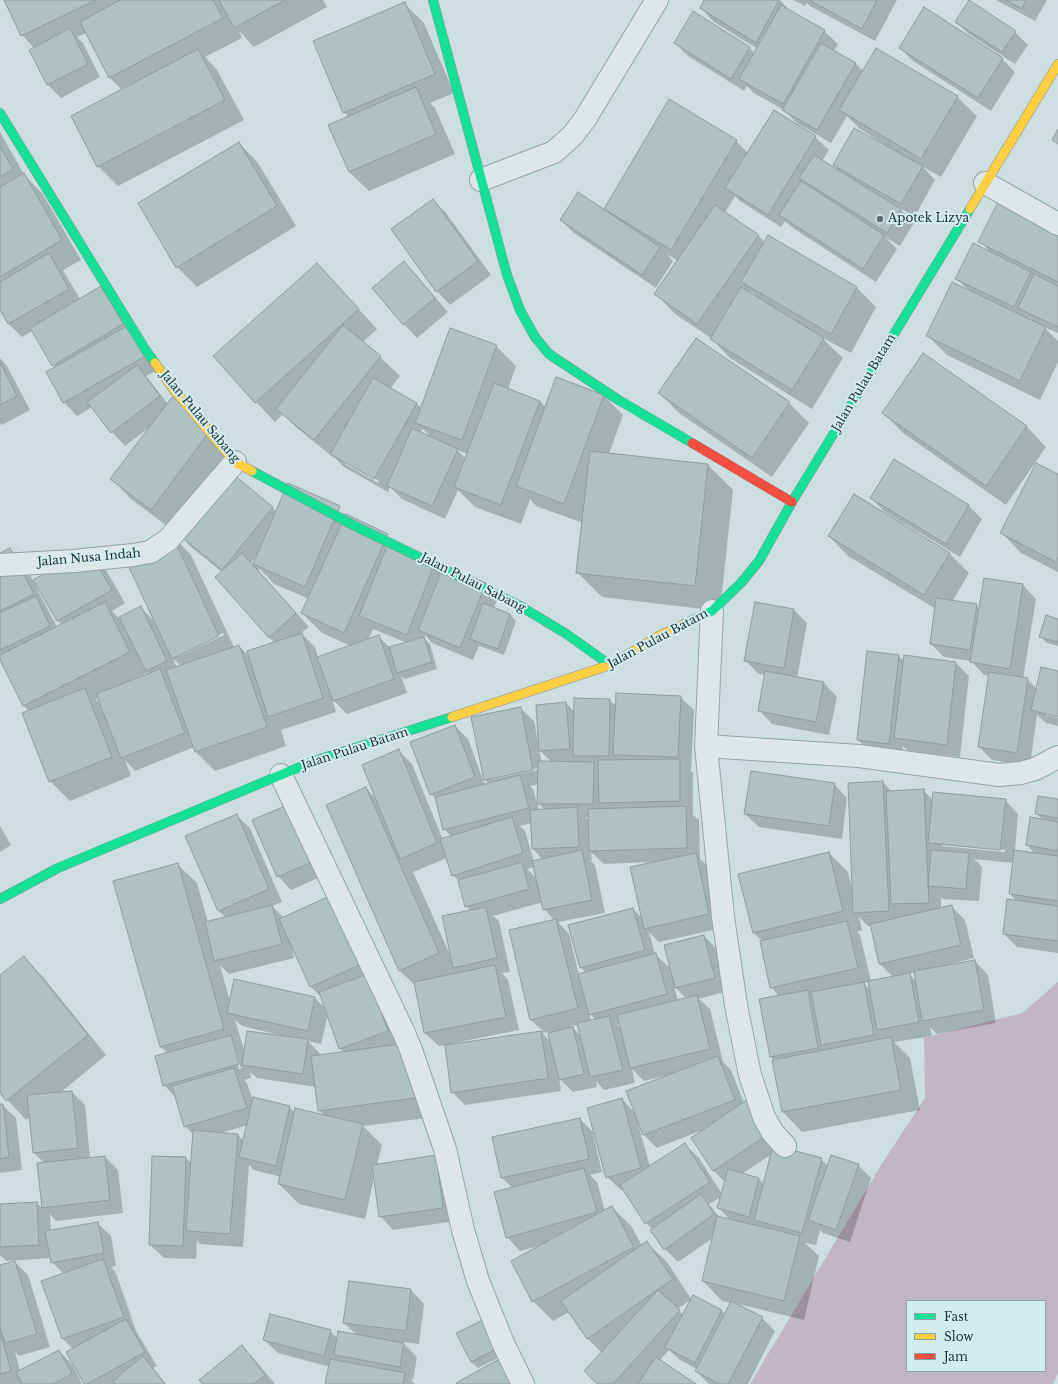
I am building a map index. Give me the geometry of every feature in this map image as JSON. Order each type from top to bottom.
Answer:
[{"type":"main road","points":[[433,0],[507,275],[520,310],[534,337],[550,354],[617,399],[792,502]]},
{"type":"main road","name":"Jalan Pulau Batam","points":[[0,899],[58,868],[314,761],[411,731],[610,665],[659,636],[712,611],[741,583],[759,561],[792,502],[1058,64]]},
{"type":"main road","name":"Jalan Pulau Sabang","points":[[0,113],[145,349],[174,390],[235,462],[355,526],[443,567],[520,606],[565,633],[610,665]]},
{"type":"street","points":[[481,180],[554,152],[572,136],[586,119],[657,0]]},
{"type":"street","points":[[985,183],[1058,224]]},
{"type":"street","name":"Jalan Nusa Indah","points":[[0,565],[74,561],[150,552],[168,540],[235,462]]},
{"type":"street","points":[[712,611],[706,746],[723,917],[736,1005],[750,1075],[764,1117],[773,1133],[785,1146]]},
{"type":"street","points":[[706,746],[859,756],[1000,775],[1021,773],[1035,769],[1058,757]]},
{"type":"street","points":[[281,775],[406,1039],[421,1077],[444,1149],[463,1230],[478,1281],[503,1343],[523,1384]]},
{"type":"shaded area","points":[[1058,982],[1058,1373],[1053,1384],[750,1384],[883,1162],[925,1098],[924,1038],[1022,1013]]},
{"type":"building","points":[[4,0],[96,0],[21,36]]},
{"type":"building","points":[[120,0],[213,0],[223,18],[109,78],[80,22]]},
{"type":"building","points":[[219,0],[285,0],[234,28]]},
{"type":"building","points":[[704,0],[779,0],[756,43],[700,8]]},
{"type":"building","points":[[809,0],[877,0],[862,29]]},
{"type":"building","points":[[969,0],[1016,31],[1002,52],[955,22]]},
{"type":"building","points":[[1006,0],[1026,0],[1022,9]]},
{"type":"building","points":[[405,2],[435,74],[343,113],[313,41]]},
{"type":"building","points":[[781,5],[825,30],[783,104],[739,79]]},
{"type":"building","points":[[924,7],[1003,58],[978,98],[899,48]]},
{"type":"building","points":[[693,11],[750,47],[731,79],[674,43]]},
{"type":"building","points":[[70,28],[88,64],[47,85],[29,50]]},
{"type":"building","points":[[821,43],[856,63],[817,130],[782,110]]},
{"type":"building","points":[[876,48],[958,96],[921,159],[839,110]]},
{"type":"building","points":[[198,49],[225,100],[97,167],[71,116]]},
{"type":"building","points":[[416,87],[436,134],[349,172],[328,125]]},
{"type":"building","points":[[669,99],[737,140],[671,250],[604,209]]},
{"type":"building","points":[[774,110],[816,136],[768,215],[725,188]]},
{"type":"building","points":[[854,128],[923,166],[901,204],[833,165]]},
{"type":"building","points":[[1058,129],[1058,144],[1052,140]]},
{"type":"building","points":[[239,142],[277,206],[176,268],[138,203]]},
{"type":"building","points":[[0,146],[13,169],[0,177]]},
{"type":"building","points":[[814,155],[901,209],[887,233],[799,178]]},
{"type":"building","points":[[24,173],[62,240],[0,277],[0,187]]},
{"type":"building","points":[[801,181],[884,235],[863,269],[779,215]]},
{"type":"building","points":[[578,192],[660,247],[642,275],[560,220]]},
{"type":"building","points":[[1000,198],[1058,228],[1058,282],[978,242]]},
{"type":"building","points":[[433,199],[478,261],[436,292],[391,229]]},
{"type":"building","points":[[715,205],[759,235],[697,324],[654,294]]},
{"type":"building","points":[[768,235],[857,287],[831,334],[741,282]]},
{"type":"building","points":[[973,243],[1031,272],[1014,307],[955,279]]},
{"type":"building","points":[[49,253],[69,289],[8,324],[0,310],[0,282]]},
{"type":"building","points":[[404,261],[435,298],[403,325],[372,288]]},
{"type":"building","points":[[317,263],[359,309],[255,403],[213,356]]},
{"type":"building","points":[[1034,274],[1058,286],[1058,327],[1018,308]]},
{"type":"building","points":[[952,282],[1046,327],[1020,381],[926,336]]},
{"type":"building","points":[[101,286],[123,324],[52,366],[30,328]]},
{"type":"building","points":[[741,287],[824,338],[792,390],[710,339]]},
{"type":"building","points":[[132,323],[149,354],[63,403],[46,372]]},
{"type":"building","points":[[343,325],[381,356],[314,440],[276,409]]},
{"type":"building","points":[[450,328],[497,345],[462,440],[415,423]]},
{"type":"building","points":[[696,338],[790,402],[752,458],[658,393]]},
{"type":"building","points":[[923,353],[1027,426],[986,486],[882,413]]},
{"type":"building","points":[[0,362],[17,396],[0,405]]},
{"type":"building","points":[[137,365],[160,396],[111,433],[87,402]]},
{"type":"building","points":[[556,377],[604,395],[564,504],[516,486]]},
{"type":"building","points":[[373,378],[417,403],[374,479],[330,454]]},
{"type":"building","points":[[494,383],[540,401],[501,505],[454,487]]},
{"type":"building","points":[[172,397],[212,428],[151,510],[110,479]]},
{"type":"building","points":[[412,428],[458,449],[432,506],[387,486]]},
{"type":"building","points":[[590,451],[708,464],[695,586],[576,573]]},
{"type":"building","points":[[894,459],[969,505],[946,544],[870,498]]},
{"type":"building","points":[[1036,463],[1058,474],[1058,557],[1056,562],[1000,533]]},
{"type":"building","points":[[228,470],[273,507],[222,570],[177,533]]},
{"type":"building","points":[[288,483],[340,506],[305,587],[253,564]]},
{"type":"building","points":[[854,494],[950,553],[924,595],[828,536]]},
{"type":"building","points":[[346,514],[388,534],[344,633],[301,613]]},
{"type":"building","points":[[172,534],[219,636],[172,659],[124,557]]},
{"type":"building","points":[[389,541],[436,560],[407,635],[359,616]]},
{"type":"building","points":[[10,548],[34,594],[0,611],[0,553]]},
{"type":"building","points":[[88,549],[112,590],[57,621],[33,580]]},
{"type":"building","points":[[242,553],[296,613],[269,638],[215,577]]},
{"type":"building","points":[[444,565],[486,583],[460,648],[418,630]]},
{"type":"building","points":[[984,578],[1023,584],[1010,669],[970,662]]},
{"type":"building","points":[[36,596],[50,626],[0,650],[0,613]]},
{"type":"building","points":[[936,598],[977,604],[970,650],[930,644]]},
{"type":"building","points":[[105,602],[130,652],[23,706],[0,660],[0,655]]},
{"type":"building","points":[[755,602],[794,609],[784,668],[744,661]]},
{"type":"building","points":[[483,603],[510,614],[498,649],[470,639]]},
{"type":"building","points":[[141,606],[167,661],[146,671],[119,617]]},
{"type":"building","points":[[1046,615],[1058,619],[1058,642],[1039,637]]},
{"type":"building","points":[[302,633],[323,698],[268,717],[247,651]]},
{"type":"building","points":[[379,635],[394,679],[333,701],[317,657]]},
{"type":"building","points":[[424,637],[432,662],[397,673],[389,647]]},
{"type":"building","points":[[239,645],[267,727],[195,752],[166,670]]},
{"type":"building","points":[[867,651],[899,655],[889,744],[857,740]]},
{"type":"building","points":[[904,655],[956,662],[947,745],[894,738]]},
{"type":"building","points":[[1041,667],[1058,671],[1058,717],[1031,710]]},
{"type":"building","points":[[160,669],[185,733],[121,758],[96,694]]},
{"type":"building","points":[[765,671],[824,682],[816,722],[758,711]]},
{"type":"building","points":[[989,672],[1028,678],[1017,753],[978,747]]},
{"type":"building","points":[[85,688],[112,757],[49,782],[22,713]]},
{"type":"building","points":[[616,693],[681,696],[678,757],[613,755]]},
{"type":"building","points":[[574,698],[610,699],[609,756],[573,756]]},
{"type":"building","points":[[566,702],[570,749],[539,751],[536,705]]},
{"type":"building","points":[[521,707],[533,770],[484,780],[471,717]]},
{"type":"building","points":[[455,725],[475,777],[430,795],[410,742]]},
{"type":"building","points":[[399,749],[437,843],[400,859],[362,765]]},
{"type":"building","points":[[680,759],[680,801],[599,803],[598,760]]},
{"type":"building","points":[[538,761],[594,762],[593,804],[537,804]]},
{"type":"building","points":[[751,771],[835,783],[829,826],[744,814]]},
{"type":"building","points":[[520,775],[529,808],[443,830],[435,797]]},
{"type":"building","points":[[883,781],[889,911],[853,913],[848,783]]},
{"type":"building","points":[[366,787],[439,953],[399,971],[326,805]]},
{"type":"building","points":[[924,789],[929,903],[891,904],[886,791]]},
{"type":"building","points":[[933,792],[1006,799],[1000,850],[928,843]]},
{"type":"building","points":[[1038,796],[1058,799],[1058,818],[1035,814]]},
{"type":"building","points":[[292,803],[317,860],[277,877],[252,820]]},
{"type":"building","points":[[686,806],[687,848],[589,851],[588,809]]},
{"type":"building","points":[[577,807],[579,847],[532,849],[530,810]]},
{"type":"building","points":[[237,814],[269,889],[218,911],[185,836]]},
{"type":"building","points":[[512,817],[523,853],[452,876],[440,839]]},
{"type":"building","points":[[1030,817],[1058,822],[1058,851],[1026,845]]},
{"type":"building","points":[[582,850],[592,900],[543,910],[532,861]]},
{"type":"building","points":[[931,850],[969,853],[966,889],[928,886]]},
{"type":"building","points":[[1014,850],[1058,856],[1058,901],[1009,894]]},
{"type":"building","points":[[829,852],[843,911],[753,933],[738,874]]},
{"type":"building","points":[[696,853],[709,914],[644,929],[630,867]]},
{"type":"building","points":[[522,862],[529,889],[465,907],[458,880]]},
{"type":"building","points":[[178,863],[224,1029],[160,1047],[113,881]]},
{"type":"building","points":[[334,894],[364,963],[310,987],[279,919]]},
{"type":"building","points":[[1007,899],[1058,906],[1058,941],[1003,934]]},
{"type":"building","points":[[272,905],[282,944],[214,961],[205,922]]},
{"type":"building","points":[[952,905],[961,945],[879,964],[870,924]]},
{"type":"building","points":[[486,907],[497,958],[453,968],[442,916]]},
{"type":"building","points":[[633,908],[645,950],[580,968],[568,925]]},
{"type":"building","points":[[556,919],[578,1008],[530,1020],[509,930]]},
{"type":"building","points":[[847,921],[858,968],[770,988],[760,941]]},
{"type":"building","points":[[704,935],[715,978],[675,988],[664,945]]},
{"type":"building","points":[[656,953],[667,994],[589,1015],[578,974]]},
{"type":"building","points":[[24,956],[88,1035],[6,1101],[0,1093],[0,975]]},
{"type":"building","points":[[975,960],[984,1010],[922,1021],[914,971]]},
{"type":"building","points":[[495,965],[506,1017],[424,1033],[414,982]]},
{"type":"building","points":[[910,973],[919,1022],[877,1030],[868,981]]},
{"type":"building","points":[[368,974],[388,1031],[339,1049],[319,992]]},
{"type":"building","points":[[234,979],[315,997],[308,1031],[227,1013]]},
{"type":"building","points":[[864,982],[874,1035],[821,1045],[811,992]]},
{"type":"building","points":[[808,990],[818,1048],[770,1057],[759,999]]},
{"type":"building","points":[[697,995],[710,1049],[630,1068],[617,1015]]},
{"type":"building","points":[[609,1016],[623,1070],[590,1077],[577,1023]]},
{"type":"building","points":[[573,1027],[584,1074],[559,1080],[548,1033]]},
{"type":"building","points":[[247,1031],[308,1039],[303,1074],[242,1065]]},
{"type":"building","points":[[541,1031],[548,1078],[451,1093],[445,1045]]},
{"type":"building","points":[[231,1035],[239,1064],[163,1086],[155,1056]]},
{"type":"building","points":[[891,1037],[901,1090],[782,1112],[772,1060]]},
{"type":"building","points":[[408,1043],[415,1098],[318,1111],[311,1056]]},
{"type":"building","points":[[718,1056],[735,1100],[643,1135],[626,1091]]},
{"type":"building","points":[[234,1068],[247,1108],[184,1127],[172,1086]]},
{"type":"building","points":[[72,1091],[78,1148],[33,1153],[27,1095]]},
{"type":"building","points":[[253,1097],[290,1106],[276,1166],[239,1157]]},
{"type":"building","points":[[622,1098],[641,1168],[606,1178],[587,1108]]},
{"type":"building","points":[[748,1099],[770,1133],[713,1171],[691,1138]]},
{"type":"building","points":[[0,1104],[3,1104],[9,1157],[0,1159]]},
{"type":"building","points":[[295,1108],[363,1124],[345,1200],[278,1184]]},
{"type":"building","points":[[580,1118],[589,1159],[501,1178],[492,1137]]},
{"type":"building","points":[[193,1130],[238,1134],[230,1234],[186,1231]]},
{"type":"building","points":[[685,1143],[710,1182],[645,1224],[620,1185]]},
{"type":"building","points":[[773,1145],[822,1158],[802,1233],[754,1220]]},
{"type":"building","points":[[436,1155],[443,1208],[379,1217],[372,1165]]},
{"type":"building","points":[[831,1155],[859,1164],[836,1230],[808,1220]]},
{"type":"building","points":[[105,1156],[110,1200],[42,1208],[37,1163]]},
{"type":"building","points":[[152,1156],[186,1157],[183,1246],[149,1245]]},
{"type":"building","points":[[584,1168],[597,1212],[506,1238],[494,1192]]},
{"type":"building","points":[[728,1169],[759,1178],[749,1217],[717,1208]]},
{"type":"building","points":[[701,1194],[714,1214],[664,1250],[650,1230]]},
{"type":"building","points":[[37,1202],[39,1245],[0,1247],[0,1204]]},
{"type":"building","points":[[612,1206],[634,1247],[532,1302],[511,1261]]},
{"type":"building","points":[[717,1216],[800,1236],[784,1301],[702,1281]]},
{"type":"building","points":[[98,1222],[104,1253],[51,1263],[45,1231]]},
{"type":"building","points":[[647,1241],[673,1279],[587,1339],[561,1301]]},
{"type":"building","points":[[103,1259],[124,1317],[62,1339],[41,1281]]},
{"type":"building","points":[[15,1261],[37,1334],[5,1343],[0,1327],[0,1265]]},
{"type":"building","points":[[349,1281],[411,1289],[406,1331],[343,1323]]},
{"type":"building","points":[[658,1290],[680,1310],[613,1384],[597,1384],[584,1371]]},
{"type":"building","points":[[693,1295],[722,1310],[695,1363],[665,1347]]},
{"type":"building","points":[[731,1301],[763,1317],[728,1384],[719,1384],[695,1371]]},
{"type":"building","points":[[270,1314],[331,1330],[324,1356],[263,1340]]},
{"type":"building","points":[[126,1319],[145,1352],[87,1384],[84,1384],[66,1352]]},
{"type":"building","points":[[483,1320],[498,1348],[471,1362],[456,1333]]},
{"type":"building","points":[[338,1331],[404,1343],[400,1367],[334,1355]]},
{"type":"building","points":[[0,1332],[11,1371],[0,1374]]},
{"type":"building","points":[[242,1345],[265,1375],[254,1384],[202,1384],[199,1380]]},
{"type":"building","points":[[59,1350],[72,1374],[53,1384],[22,1384],[16,1372]]},
{"type":"building","points":[[143,1356],[165,1384],[115,1384],[113,1381]]},
{"type":"building","points":[[656,1357],[696,1384],[638,1384]]},
{"type":"building","points":[[501,1358],[514,1382],[510,1384],[456,1383]]},
{"type":"building","points":[[330,1359],[405,1373],[403,1384],[325,1384]]},
{"type":"traffic: fast","points":[[433,0],[507,275],[520,310],[535,337],[549,354],[617,399],[692,443]]},
{"type":"traffic: fast","points":[[0,113],[155,363]]},
{"type":"traffic: fast","points":[[684,624],[712,611],[741,583],[759,561],[792,502],[970,209]]},
{"type":"traffic: fast","points":[[252,471],[355,526],[520,606],[565,633],[610,665]]},
{"type":"traffic: fast","points":[[0,899],[58,868],[314,761],[452,717]]},
{"type":"traffic: slow","points":[[970,209],[1058,64]]},
{"type":"traffic: slow","points":[[155,363],[174,390],[235,462],[252,471]]},
{"type":"traffic: slow","points":[[452,717],[610,665],[659,636],[684,624]]},
{"type":"traffic: jam","points":[[692,443],[792,502]]},
{"type":"place","name":"Apotek Lizya","points":[[880,219]]}]
